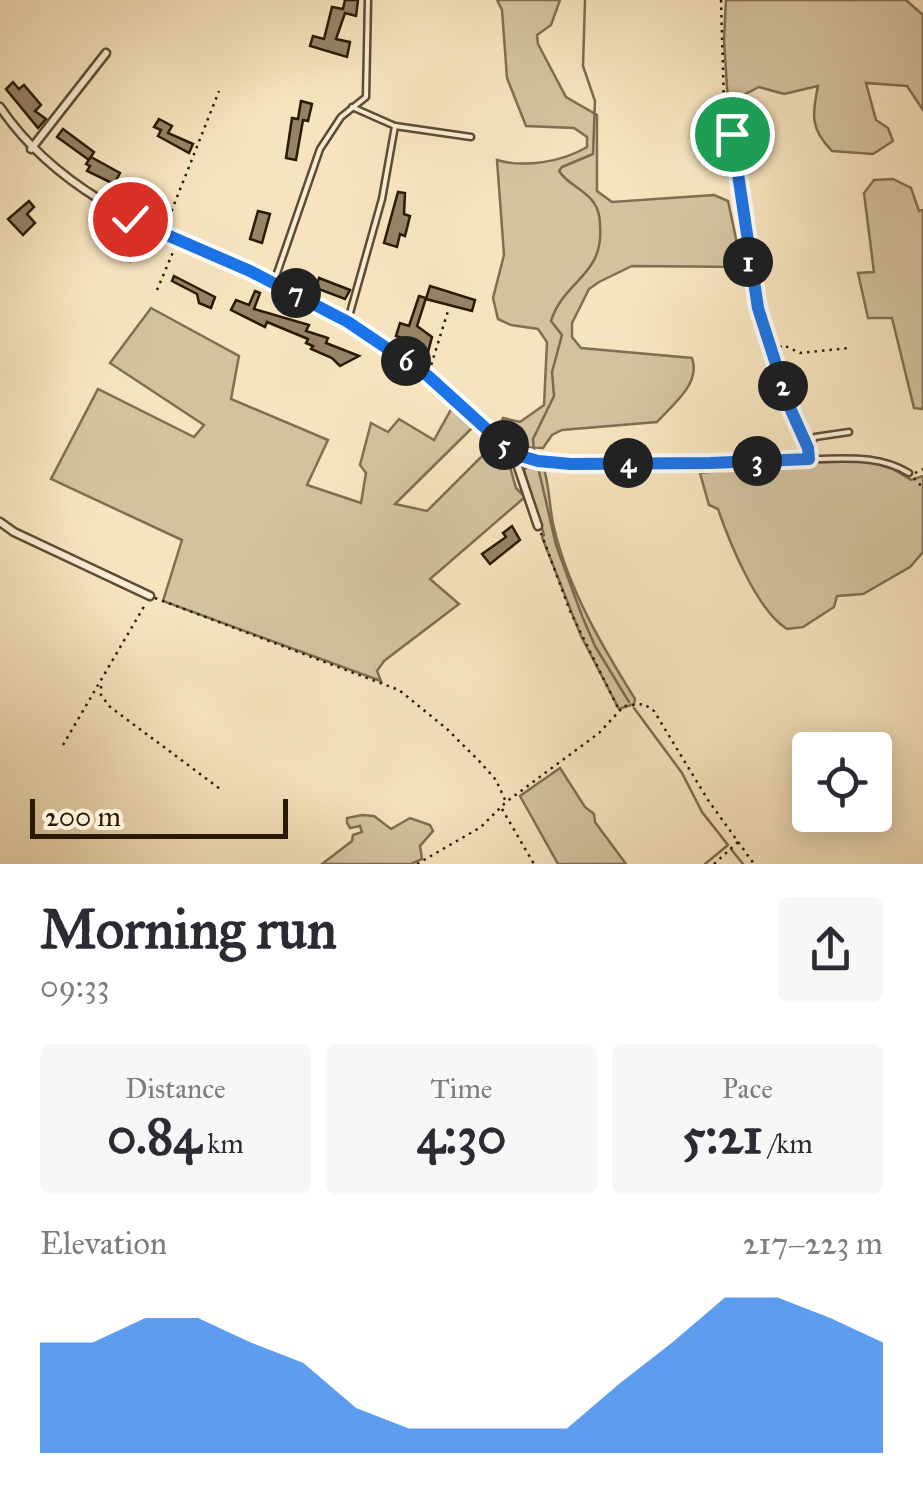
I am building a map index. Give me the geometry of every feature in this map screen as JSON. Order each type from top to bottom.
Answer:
[{"type":"street","points":[[32,149],[106,53]]},
{"type":"street","points":[[0,107],[32,149],[101,202],[162,235],[274,282],[348,322],[428,376],[514,454],[571,464],[710,463],[809,459],[808,448]]},
{"type":"street","points":[[514,454],[538,526]]},
{"type":"street","points":[[0,522],[150,596]]},
{"type":"lane","points":[[274,282],[320,149],[340,117],[366,97],[368,0]]},
{"type":"lane","points":[[352,107],[396,126],[471,137]]},
{"type":"lane","points":[[348,322],[382,199],[396,126]]},
{"type":"lane","points":[[808,448],[816,437],[849,432]]},
{"type":"lane","points":[[809,459],[872,459],[909,474]]},
{"type":"path","points":[[721,0],[724,103],[731,128],[750,272],[772,352],[808,448]]},
{"type":"path","points":[[162,235],[218,91]]},
{"type":"path","points":[[158,290],[178,241]]},
{"type":"path","points":[[428,376],[448,311]]},
{"type":"path","points":[[772,352],[783,345],[800,353],[850,348]]},
{"type":"path","points":[[923,469],[909,474],[923,488]]},
{"type":"path","points":[[538,526],[570,612],[619,710]]},
{"type":"path","points":[[63,744],[150,596]]},
{"type":"path","points":[[164,601],[400,690],[448,729],[481,763],[496,780],[506,802]]},
{"type":"path","points":[[101,684],[105,703],[220,789]]},
{"type":"path","points":[[416,864],[461,841],[598,732],[619,710],[637,703],[651,708],[754,864]]},
{"type":"path","points":[[502,807],[534,864]]},
{"type":"path","points":[[714,864],[738,842]]},
{"type":"shaded area","points":[[497,0],[560,0],[551,25],[537,35],[538,44],[566,97],[597,115],[597,191],[612,202],[714,195],[728,201],[742,267],[632,266],[589,289],[572,323],[572,337],[581,348],[692,358],[689,385],[657,422],[562,430],[552,435],[543,448],[518,444],[500,425],[503,418],[520,422],[544,405],[547,342],[538,329],[498,319],[493,298],[504,255],[497,160],[555,160],[587,147],[587,137],[574,128],[526,126],[507,78],[502,10]]},
{"type":"shaded area","points":[[726,0],[906,0],[923,15],[923,110],[907,86],[866,83],[876,120],[888,128],[893,141],[873,154],[832,151],[825,143],[814,121],[818,86],[784,94],[759,87],[728,103]]},
{"type":"shaded area","points":[[893,179],[911,188],[919,211],[923,210],[923,409],[914,408],[892,318],[868,318],[858,273],[874,272],[864,193],[874,180]]},
{"type":"shaded area","points":[[151,308],[239,356],[231,399],[328,440],[307,485],[361,503],[366,473],[360,465],[371,423],[388,432],[399,419],[434,440],[453,406],[476,424],[395,504],[427,511],[485,453],[510,467],[516,488],[525,497],[430,579],[459,604],[384,661],[377,671],[381,681],[163,601],[182,540],[51,479],[98,389],[194,437],[204,425],[110,363]]},
{"type":"shaded area","points":[[868,461],[911,480],[923,476],[923,552],[910,567],[863,594],[837,596],[834,607],[803,627],[787,629],[755,592],[718,509],[709,505],[700,473],[797,463]]},
{"type":"shaded area","points":[[530,464],[543,466],[554,528],[568,573],[599,638],[635,699],[634,704],[619,709],[581,636],[542,537],[524,470]]},
{"type":"shaded area","points":[[560,768],[626,864],[558,864],[520,796]]},
{"type":"shaded area","points":[[374,816],[391,829],[410,818],[430,825],[433,831],[420,846],[422,859],[411,864],[322,864],[352,841],[353,835],[362,832],[360,826],[350,828],[347,818]]},
{"type":"building","points":[[345,0],[358,0],[356,16],[345,13],[336,39],[350,42],[347,57],[310,46],[313,36],[324,39],[332,7],[343,9]]},
{"type":"building","points":[[13,82],[19,89],[24,85],[41,105],[35,111],[46,119],[38,128],[6,89]]},
{"type":"building","points":[[301,101],[312,104],[308,121],[303,120],[296,160],[286,158],[292,118],[298,119]]},
{"type":"building","points":[[159,119],[172,126],[168,133],[193,144],[189,153],[158,136],[161,130],[154,127]]},
{"type":"building","points":[[63,129],[94,152],[89,160],[57,137]]},
{"type":"building","points":[[91,157],[120,173],[114,184],[87,171]]},
{"type":"building","points":[[398,192],[405,193],[404,214],[410,216],[405,236],[400,234],[397,247],[384,243]]},
{"type":"building","points":[[29,201],[34,207],[27,214],[35,223],[23,235],[8,219]]},
{"type":"building","points":[[258,211],[270,214],[262,243],[250,239]]},
{"type":"building","points":[[100,216],[137,234],[128,251],[134,254],[130,261],[120,252],[126,238],[95,226]]},
{"type":"building","points":[[174,276],[215,297],[211,308],[199,303],[197,294],[172,281]]},
{"type":"building","points":[[319,278],[350,290],[345,299],[316,288]]},
{"type":"building","points":[[430,286],[475,300],[472,311],[426,299]]},
{"type":"building","points":[[255,291],[260,293],[254,309],[309,325],[306,331],[328,338],[326,343],[359,356],[340,366],[311,349],[313,346],[306,343],[308,339],[267,322],[265,327],[231,310],[236,300],[249,305]]},
{"type":"building","points":[[419,296],[426,298],[417,326],[432,337],[428,352],[396,336],[400,323],[409,326]]},
{"type":"building","points":[[512,526],[520,540],[490,564],[482,554],[506,537],[503,533]]},
{"type":"waterway","points":[[534,450],[533,439],[554,396],[552,372],[562,335],[551,321],[557,307],[590,267],[600,243],[596,206],[559,171],[593,154],[595,101],[583,66],[585,0]]},
{"type":"waterway","points":[[538,467],[556,545],[582,616],[629,702]]},
{"type":"waterway","points":[[634,708],[728,845],[705,864]]},
{"type":"waterway","points":[[731,849],[743,864]]},
{"type":"route","points":[[130,219],[250,271],[348,322],[428,376],[514,454],[571,464],[809,459],[758,308],[732,134]]}]
